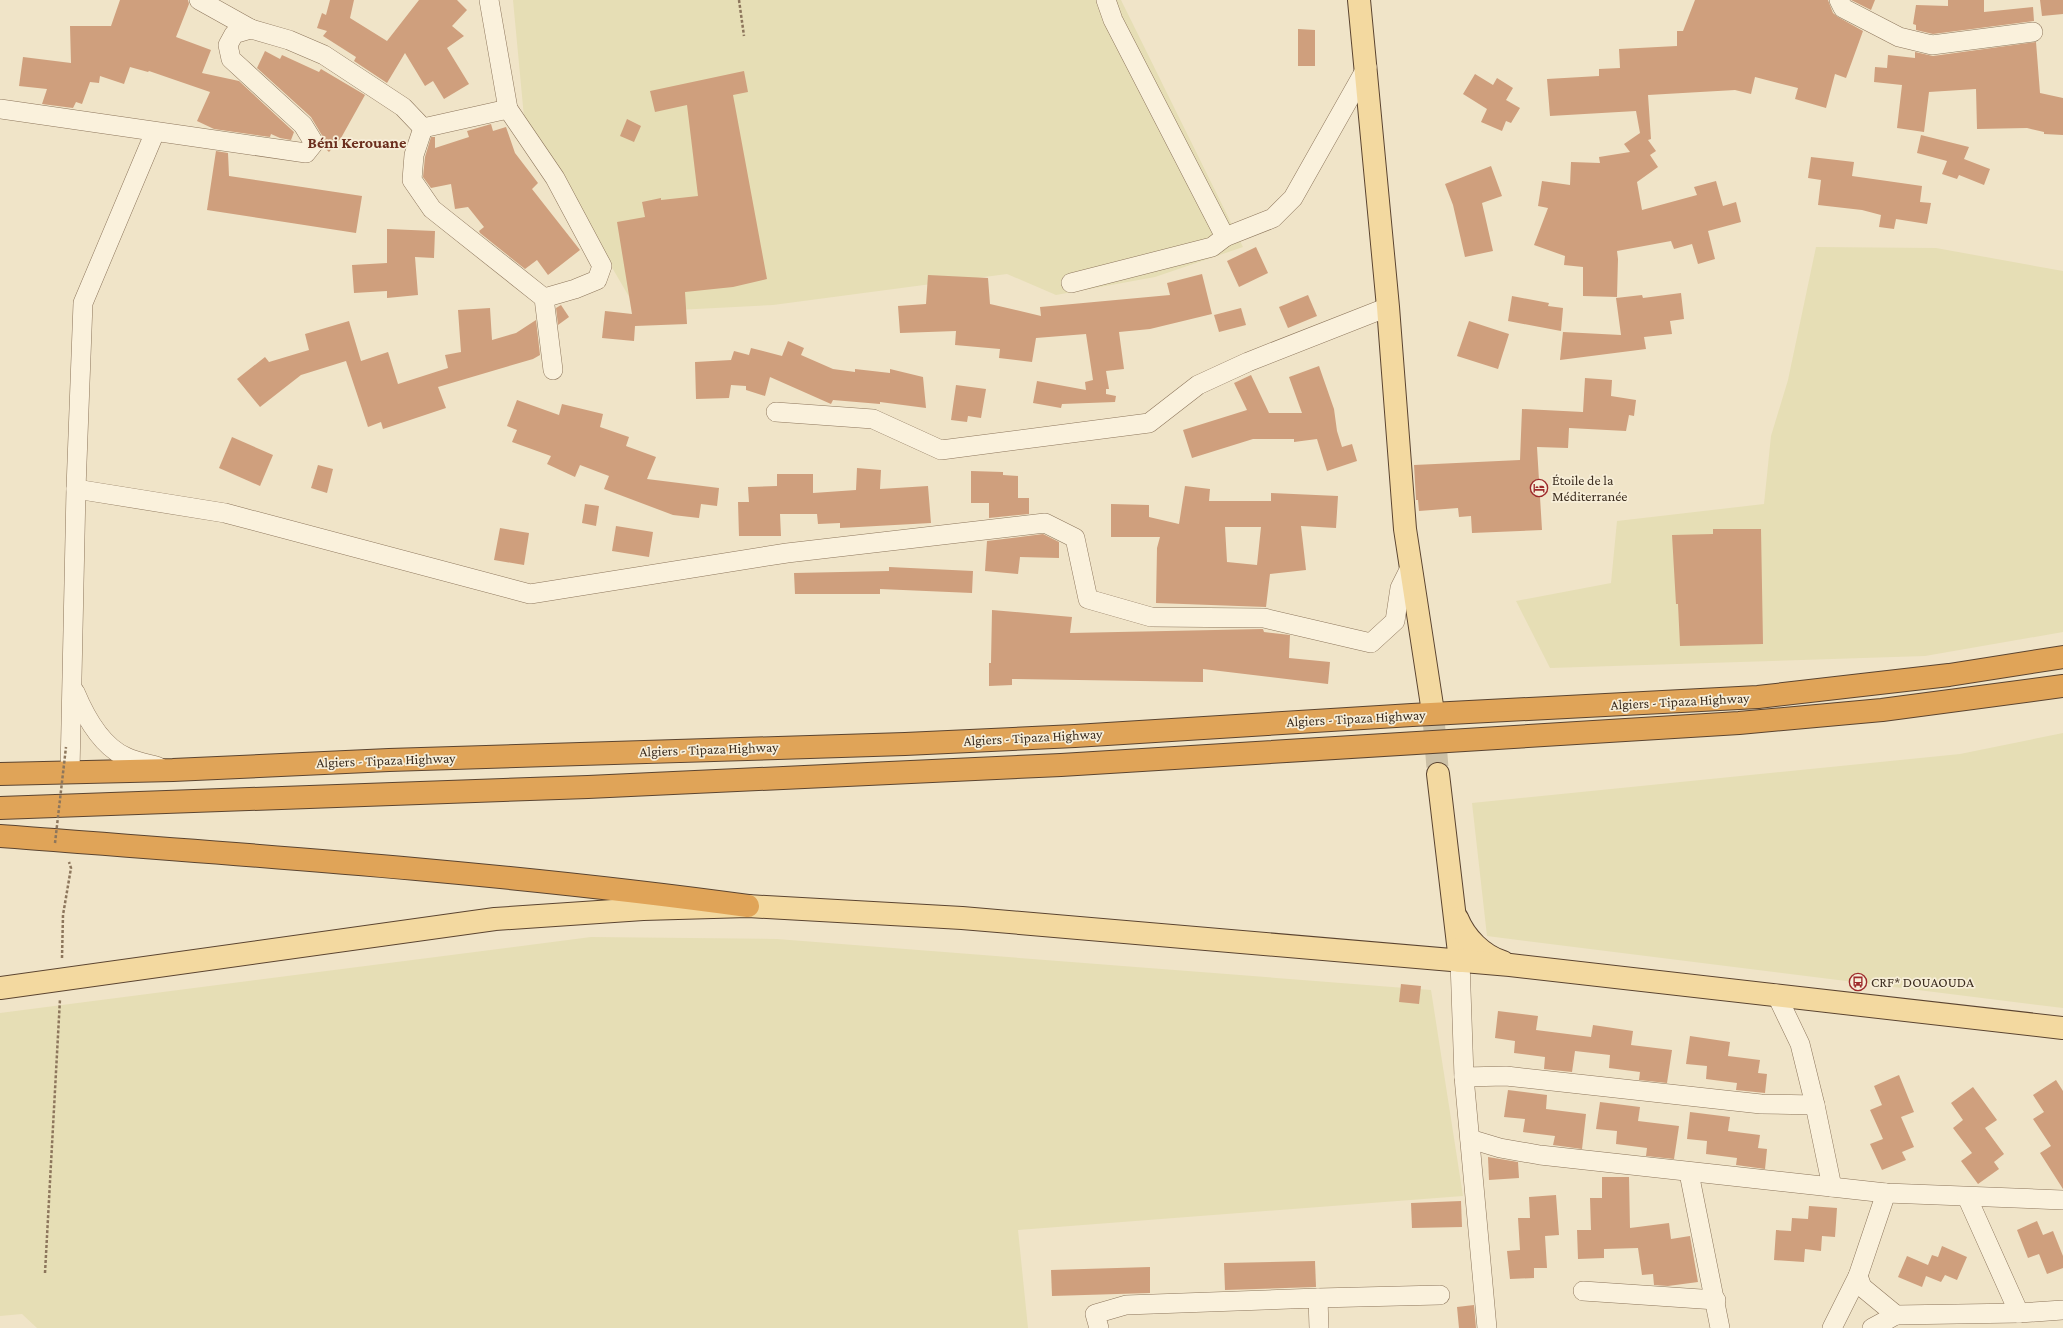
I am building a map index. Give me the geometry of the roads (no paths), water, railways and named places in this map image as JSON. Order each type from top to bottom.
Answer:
[{"type":"highway","name":"Algiers - Tipaza Highway","points":[[0,774],[173,770],[540,754],[897,744],[1067,736],[1404,715],[1758,697],[1949,675],[2063,657]]},
{"type":"highway","name":"Algiers - Tipaza Highway","points":[[0,808],[596,787],[1061,765],[1739,723],[1882,710],[2063,686]]},
{"type":"highway","points":[[0,836],[505,878],[644,892],[748,906]]},
{"type":"main road","points":[[1359,0],[1388,307],[1405,529],[1433,712]]},
{"type":"main road","points":[[1438,774],[1460,961]]},
{"type":"main road","points":[[0,988],[495,919],[643,909],[748,906],[962,918],[1510,965],[1776,994],[2063,1028]]},
{"type":"main road","points":[[1407,957],[1428,953],[1436,947],[1450,931],[1455,911]]},
{"type":"main road","points":[[1455,911],[1459,922],[1472,941],[1489,956],[1510,965]]},
{"type":"street","points":[[199,0],[251,29],[289,40],[324,55],[403,107],[423,128]]},
{"type":"street","points":[[489,0],[508,109],[555,178],[602,266],[597,280],[575,289],[544,298]]},
{"type":"street","points":[[1106,0],[1113,20],[1225,237]]},
{"type":"street","points":[[1839,0],[1843,8],[1899,37],[1932,45],[2033,32]]},
{"type":"street","points":[[0,109],[306,153],[314,143],[303,125],[231,59],[228,45],[234,34],[251,29]]},
{"type":"street","points":[[1071,283],[1212,247],[1225,237],[1273,218],[1293,198],[1366,67]]},
{"type":"street","points":[[423,128],[508,109]]},
{"type":"street","points":[[423,128],[414,155],[412,180],[432,209],[544,298],[553,370]]},
{"type":"street","points":[[70,772],[76,489],[83,302],[155,132]]},
{"type":"street","points":[[776,412],[873,419],[941,450],[1148,423],[1198,385],[1248,362],[1306,341],[1388,307]]},
{"type":"street","points":[[76,489],[225,513],[530,594],[787,553],[1045,523],[1075,538],[1088,599],[1151,617],[1264,618],[1371,643],[1395,621],[1400,588],[1411,566]]},
{"type":"street","points":[[73,685],[83,712],[108,745],[126,757],[173,770]]},
{"type":"street","points":[[1460,961],[1464,1077],[1487,1328]]},
{"type":"street","points":[[1776,994],[1800,1044],[1815,1105],[1832,1188]]},
{"type":"street","points":[[1464,1077],[1506,1076],[1761,1104],[1815,1105]]},
{"type":"street","points":[[1470,1139],[1500,1148],[1533,1154],[1689,1173],[1832,1188],[1886,1193],[2063,1200]]},
{"type":"street","points":[[1689,1173],[1716,1300],[1720,1328]]},
{"type":"street","points":[[1832,1328],[1858,1276],[1886,1193]]},
{"type":"street","points":[[1967,1197],[2019,1313]]},
{"type":"street","points":[[1858,1276],[1862,1287],[1896,1315]]},
{"type":"street","points":[[1583,1291],[1716,1300]]},
{"type":"street","points":[[1099,1328],[1095,1314],[1126,1305],[1440,1295]]},
{"type":"street","points":[[1318,1298],[1319,1328]]},
{"type":"street","points":[[1872,1328],[1896,1315],[2019,1313],[2063,1310]]},
{"type":"tunnel","points":[[1433,712],[1438,774]]},
{"type":"place","name":"Étoile de la Méditerranée","points":[[1539,488]]},
{"type":"place","name":"CRF* DOUAOUDA","points":[[1858,982]]},
{"type":"district","name":"Béni Kerouane","points":[[357,142]]}]
